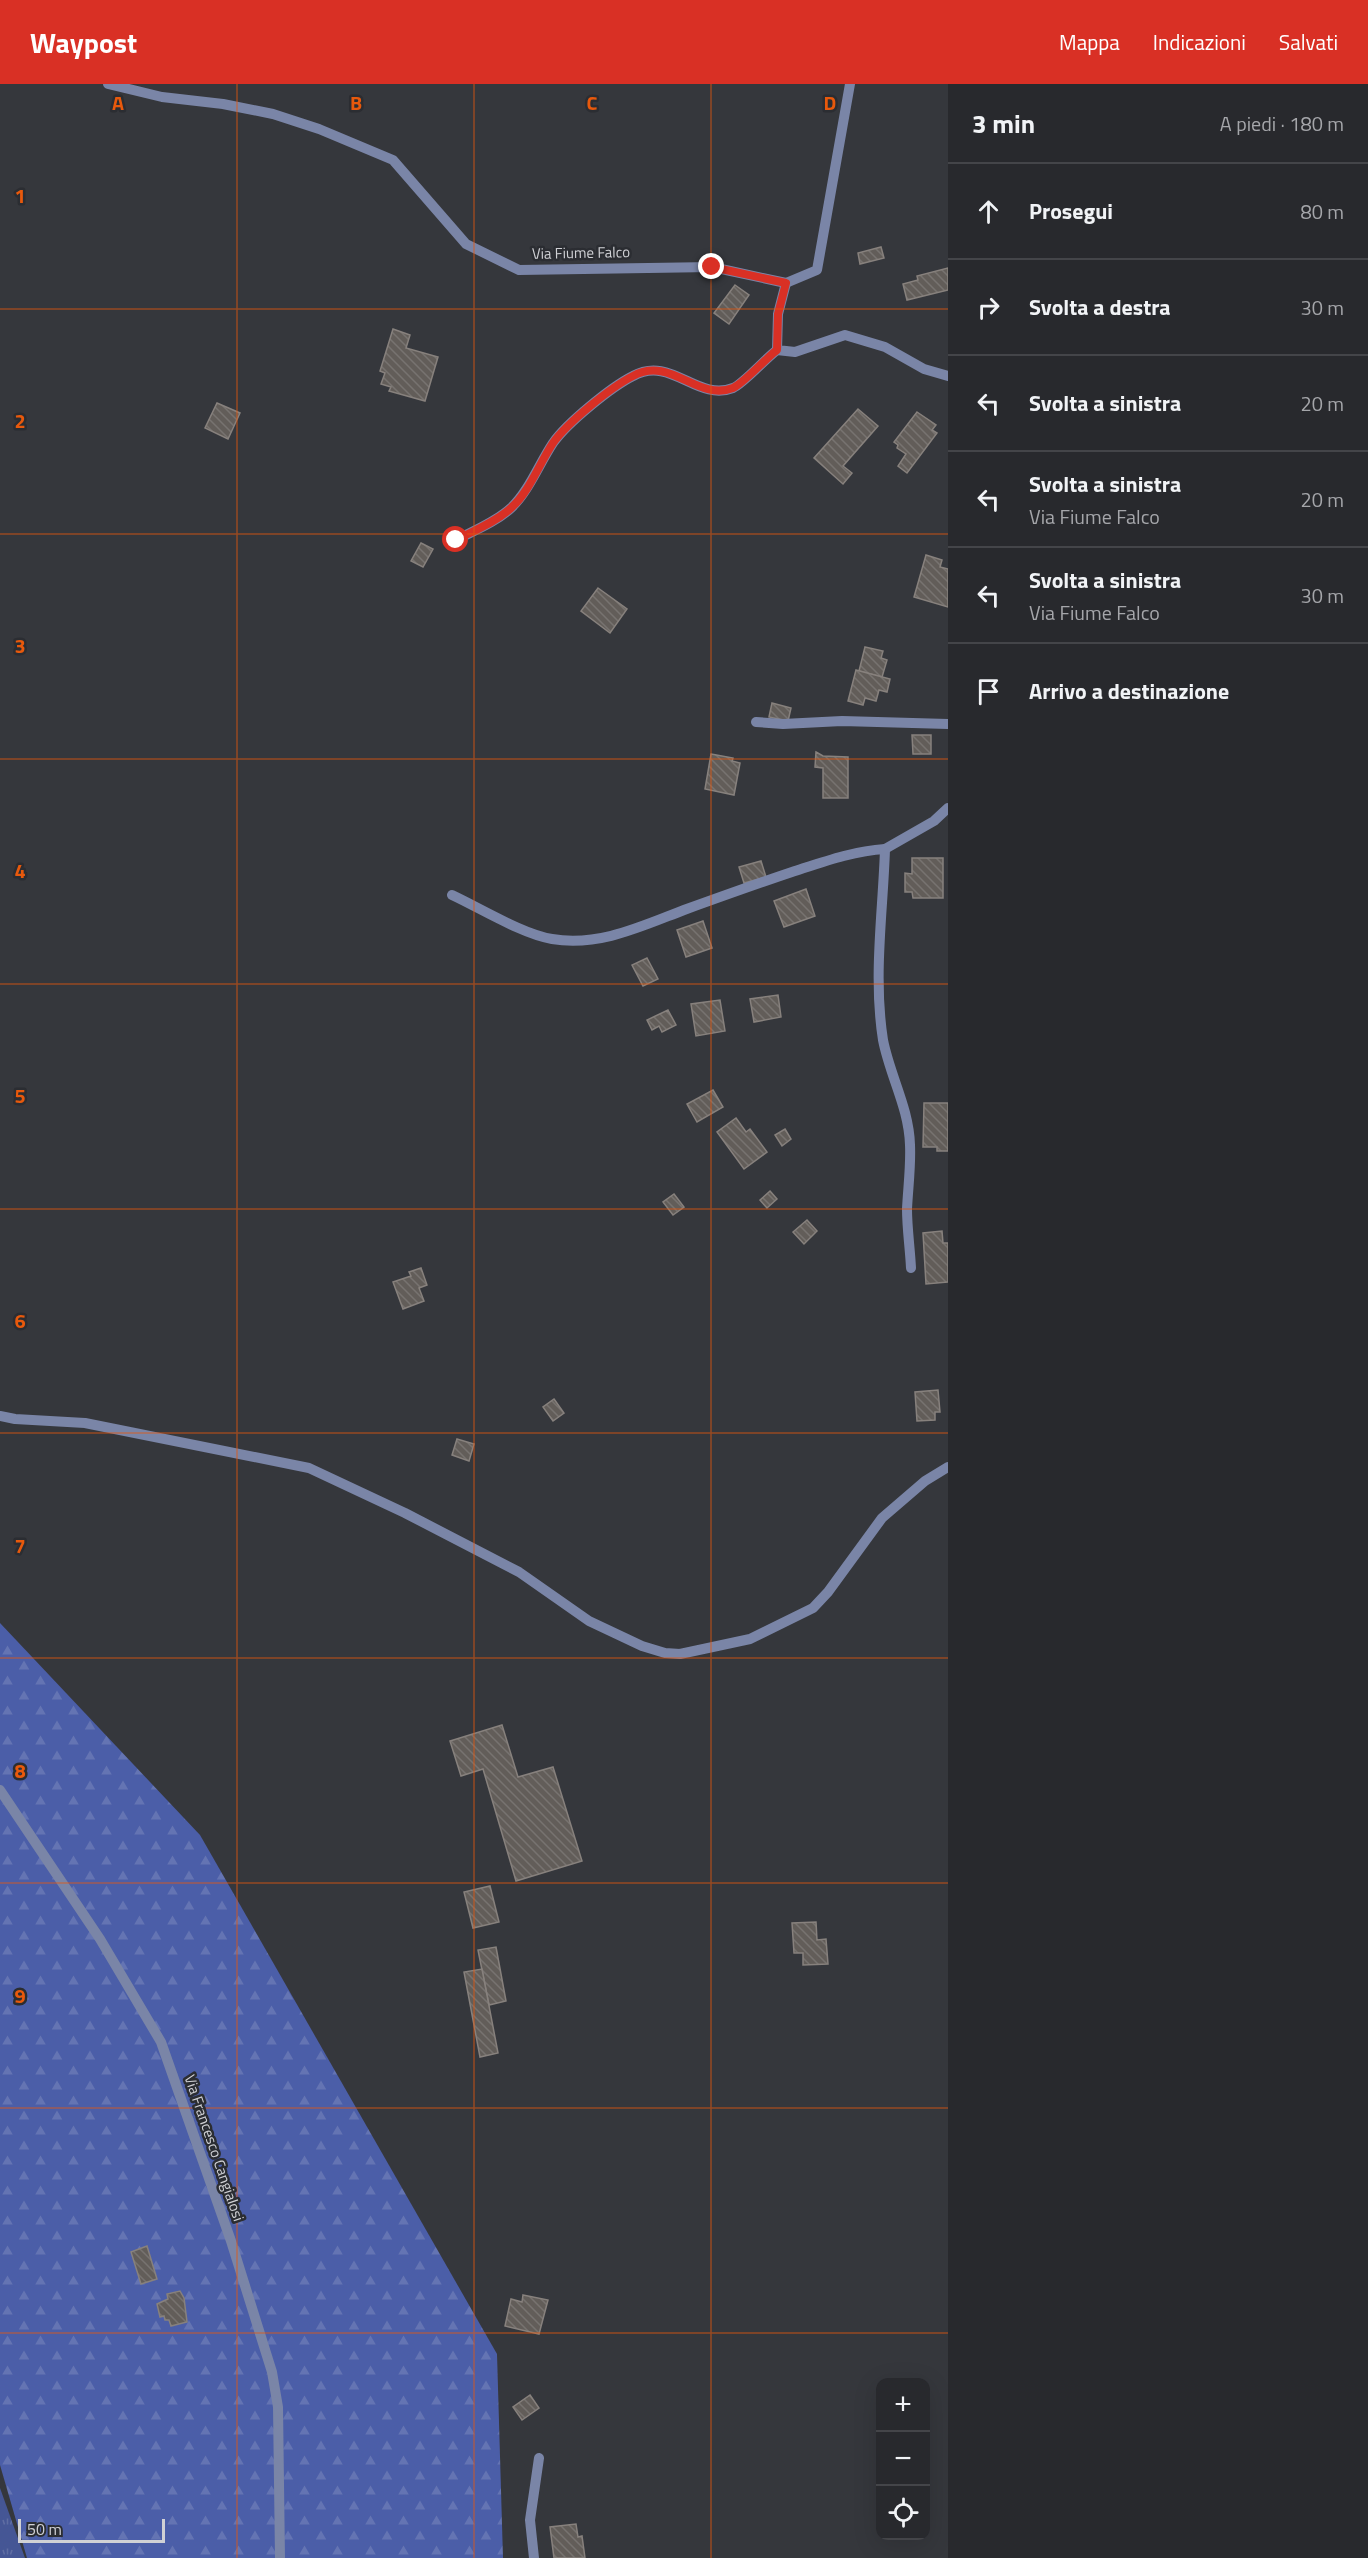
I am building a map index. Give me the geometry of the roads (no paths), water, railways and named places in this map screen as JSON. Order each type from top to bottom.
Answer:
[{"type":"street","name":"Via Fiume Falco","points":[[108,84],[162,97],[223,104],[273,114],[319,129],[393,160],[466,244],[519,270],[712,267],[786,283]]},
{"type":"street","points":[[456,540],[511,508],[554,442],[572,423],[632,376],[647,370],[660,370],[696,385],[721,391],[734,388],[777,350],[778,314],[786,283],[817,270],[850,84]]},
{"type":"street","points":[[777,350],[795,352],[845,335],[885,347],[924,369],[948,376]]},
{"type":"street","points":[[756,722],[783,724],[842,721],[948,724]]},
{"type":"street","points":[[452,895],[526,931],[550,939],[596,940],[621,934],[736,891],[812,866],[863,850],[885,849],[934,821],[948,808]]},
{"type":"street","points":[[885,849],[880,922],[879,1004],[883,1039],[891,1072],[905,1110],[910,1144],[907,1212],[911,1268]]},
{"type":"street","points":[[0,1416],[85,1423],[309,1468],[405,1513],[519,1572],[589,1621],[642,1646],[672,1653],[711,1648],[750,1639],[813,1608],[828,1592],[882,1518],[925,1481],[948,1467]]},
{"type":"street","name":"Via Francesco Cangialosi","points":[[0,1790],[100,1939],[161,2042],[231,2241],[272,2372],[278,2408],[280,2558]]},
{"type":"street","points":[[534,2558],[530,2520],[539,2458]]}]
